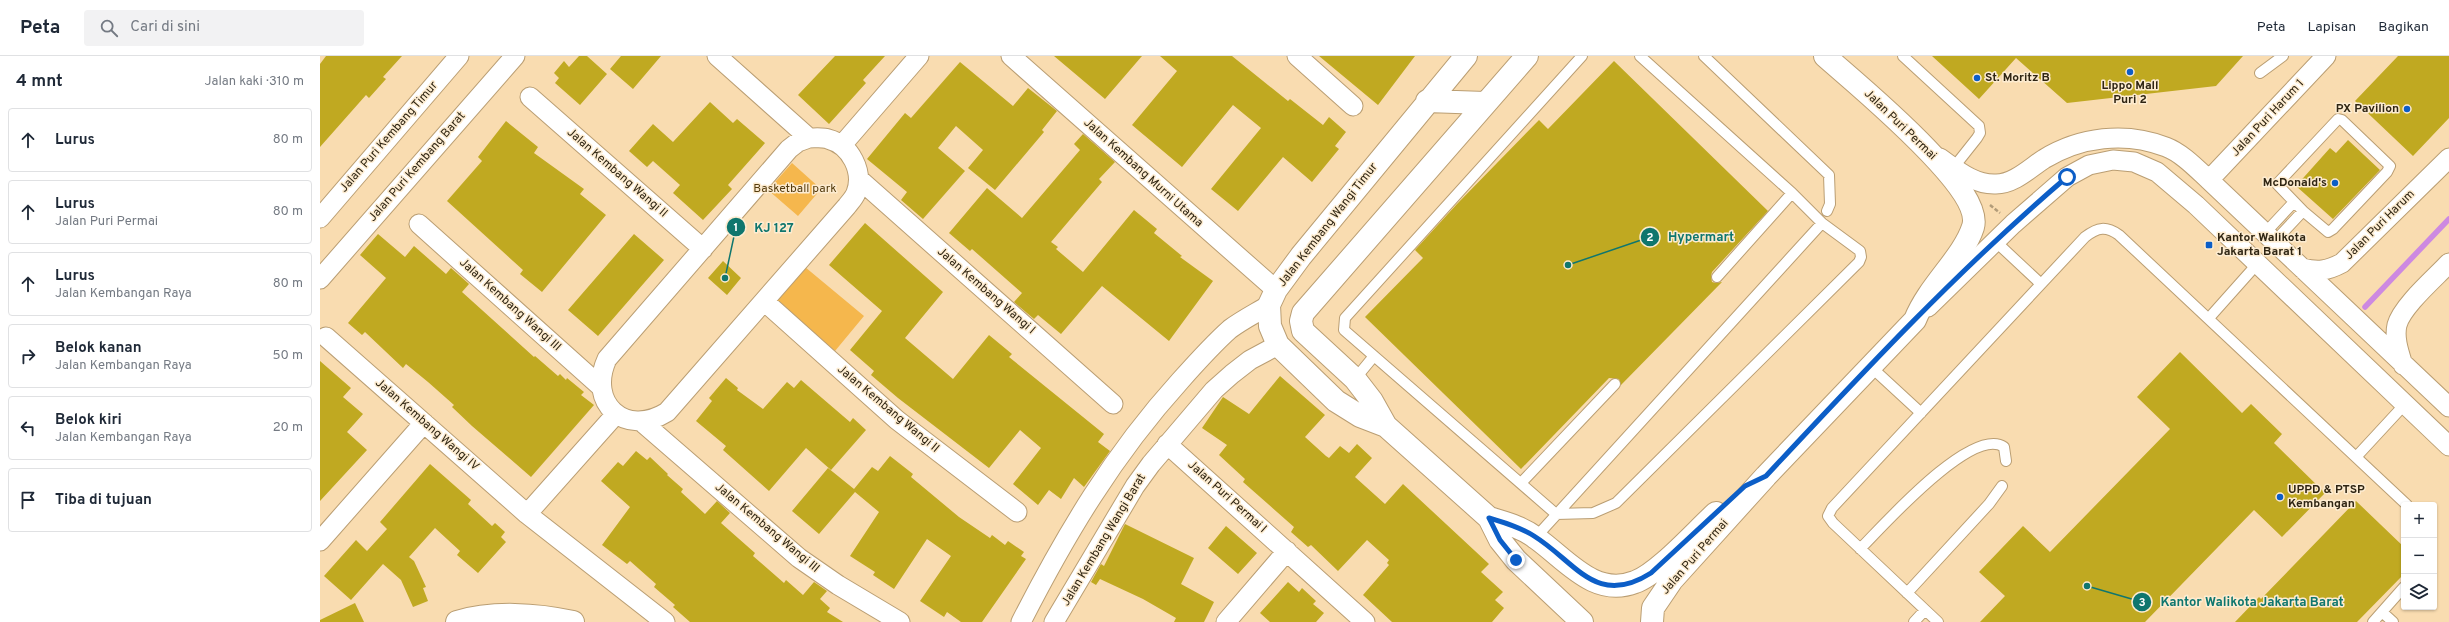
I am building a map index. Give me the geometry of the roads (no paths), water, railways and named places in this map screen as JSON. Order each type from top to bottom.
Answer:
[{"type":"main road","name":"Jalan Kembang Wangi Timur","points":[[1272,298],[1427,101],[1466,56]]},
{"type":"main road","points":[[1526,56],[1303,313],[1301,321],[1303,331],[1354,379],[1372,401],[1386,426],[1489,518],[1500,540],[1516,560],[1582,622]]},
{"type":"main road","name":"Jalan Puri Permai","points":[[1652,615],[1672,580],[1766,476],[1915,320],[1922,302],[1969,238],[1974,225],[1973,212],[1968,201],[1929,150],[1825,56]]},
{"type":"main road","points":[[1427,101],[1485,103]]},
{"type":"main road","points":[[1272,298],[1270,326],[1278,346],[1336,401],[1360,416],[1386,426]]},
{"type":"main road","points":[[1489,518],[1515,526],[1536,537],[1571,567],[1598,584],[1615,587],[1636,582],[1657,568],[1745,486],[1766,476]]},
{"type":"main road","points":[[457,622],[475,616],[558,619],[573,622]]},
{"type":"street","name":"Jalan Puri Kembang Timur","points":[[320,218],[459,56]]},
{"type":"street","name":"Jalan Puri Kembang Barat","points":[[320,278],[515,56]]},
{"type":"street","points":[[717,56],[810,138]]},
{"type":"street","points":[[842,145],[919,56]]},
{"type":"street","name":"Jalan Kembang Murni Utama","points":[[1011,56],[1272,298]]},
{"type":"street","points":[[1297,56],[1353,106]]},
{"type":"street","name":"Jalan Puri Harum 1","points":[[2209,180],[2326,56]]},
{"type":"street","name":"Jalan Kembang Wangi II","points":[[530,97],[703,249]]},
{"type":"street","points":[[810,138],[828,139],[842,145],[855,161],[859,179],[856,194],[667,412],[655,420],[642,422],[628,420],[616,414],[605,401],[600,386],[602,372],[607,359],[789,149],[798,142],[810,138]]},
{"type":"street","points":[[1929,150],[1972,180],[1998,184],[2015,178],[2059,150],[2077,142],[2096,138],[2120,138],[2166,147],[2209,180],[2449,407]]},
{"type":"street","name":"Jalan Puri Harum","points":[[2302,268],[2317,272],[2330,269],[2342,263],[2449,158]]},
{"type":"street","points":[[1915,320],[2001,247],[2067,177],[2089,165],[2113,160],[2134,162],[2157,172],[2401,409],[2449,446]]},
{"type":"street","name":"Jalan Kembang Wangi I","points":[[859,179],[1113,404]]},
{"type":"street","name":"Jalan Kembang Wangi III","points":[[419,224],[600,386]]},
{"type":"street","points":[[2403,365],[2397,343],[2398,324],[2406,310],[2449,262]]},
{"type":"street","name":"Jalan Kembang Wangi Timur","points":[[1021,622],[1059,548],[1096,489],[1137,431],[1209,349],[1231,328],[1272,298]]},
{"type":"street","name":"Jalan Kembang Wangi II","points":[[764,301],[897,420],[1017,512]]},
{"type":"street","name":"Jalan Kembang Wangi IV","points":[[326,337],[527,514],[666,622]]},
{"type":"street","name":"Jalan Kembang Wangi Barat","points":[[1054,622],[1135,486],[1167,444],[1214,390],[1232,374],[1250,360],[1278,346]]},
{"type":"street","points":[[527,514],[616,414]]},
{"type":"street","name":"Jalan Kembang Wangi III","points":[[642,422],[799,558],[838,585],[900,622]]},
{"type":"street","points":[[320,541],[424,423]]},
{"type":"street","name":"Jalan Puri Permai I","points":[[1167,444],[1366,622]]},
{"type":"street","points":[[1226,622],[1286,551]]},
{"type":"lane","points":[[1582,56],[1345,318],[1344,330],[1556,514],[1593,512],[1616,503],[1859,262],[1861,257],[1860,251],[1822,223],[1792,193],[1640,56]]},
{"type":"lane","points":[[1704,56],[1829,175],[1830,204],[1828,211]]},
{"type":"lane","points":[[1903,56],[1979,126],[1980,133],[1978,138],[1954,168]]},
{"type":"lane","points":[[2260,73],[2283,56]]},
{"type":"lane","points":[[2338,119],[2342,120],[2390,166],[2387,172],[2333,229],[2328,232],[2322,229],[2303,211],[2277,184],[2338,119]]},
{"type":"lane","points":[[1717,277],[1792,193]]},
{"type":"lane","points":[[2269,238],[2294,202]]},
{"type":"lane","points":[[2269,238],[2303,211]]},
{"type":"lane","points":[[1536,537],[1822,223]]},
{"type":"lane","points":[[1938,622],[1833,523],[1828,516],[1832,508],[2041,284],[2094,230],[2102,228],[2110,229],[2119,235],[2357,456],[2404,502]]},
{"type":"lane","points":[[2001,247],[2041,284]]},
{"type":"lane","points":[[2209,318],[2256,267]]},
{"type":"lane","points":[[1354,379],[1374,356]]},
{"type":"lane","points":[[1870,366],[1921,414]]},
{"type":"lane","points":[[1521,483],[1615,384]]},
{"type":"lane","points":[[2357,456],[2401,409]]},
{"type":"lane","points":[[1860,549],[1926,483],[1978,447],[1989,443],[1998,443],[2004,447],[2006,461]]},
{"type":"lane","points":[[1907,593],[1989,504],[2002,486]]},
{"type":"lane","points":[[2373,622],[2401,590]]},
{"type":"lane","points":[[1914,622],[1925,610]]},
{"type":"lane","points":[[2382,612],[2393,622]]},
{"type":"waterway","points":[[2365,307],[2449,219]]},
{"type":"place","name":"Lippo Mall Puri 2","points":[[2130,72]]},
{"type":"place","name":"St. Moritz B","points":[[1977,78]]},
{"type":"place","name":"PX Pavilion","points":[[2407,109]]},
{"type":"place","name":"McDonald's","points":[[2335,183]]},
{"type":"place","name":"Kantor Walikota Jakarta Barat 1","points":[[2209,245]]},
{"type":"place","name":"Hypermart","points":[[1568,265]]},
{"type":"place","name":"KJ 127","points":[[725,278]]},
{"type":"place","name":"UPPD & PTSP Kembangan","points":[[2280,497]]},
{"type":"place","name":"Kantor Walikota Jakarta Barat","points":[[2087,586]]},
{"type":"park label","name":"Basketball park","points":[[795,189]]}]
